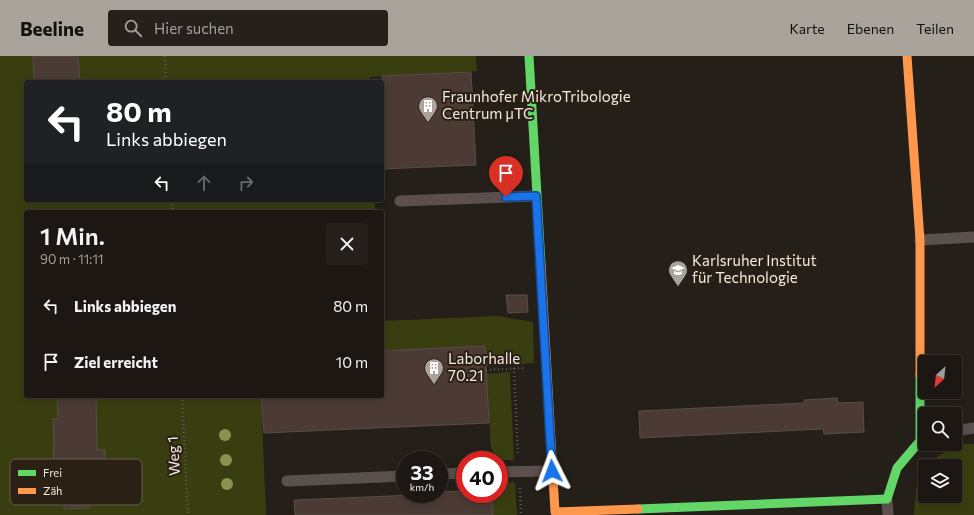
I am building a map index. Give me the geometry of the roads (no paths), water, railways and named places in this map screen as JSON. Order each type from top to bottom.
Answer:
[{"type":"street","points":[[529,56],[555,514],[886,499],[898,468],[918,445]]},
{"type":"street","points":[[907,56],[920,240],[922,407]]},
{"type":"lane","points":[[400,201],[536,196]]},
{"type":"lane","points":[[920,240],[974,237]]},
{"type":"lane","points":[[962,430],[974,428]]},
{"type":"lane","points":[[508,472],[552,471]]},
{"type":"lane","points":[[287,481],[396,476]]},
{"type":"lane","points":[[886,499],[888,515]]},
{"type":"place","name":"Fraunhofer MikroTribologie Centrum µTC","points":[[428,123]]},
{"type":"place","name":"Karlsruher Institut für Technologie","points":[[678,287]]},
{"type":"place","name":"Laborhalle 70.21","points":[[434,385]]}]
